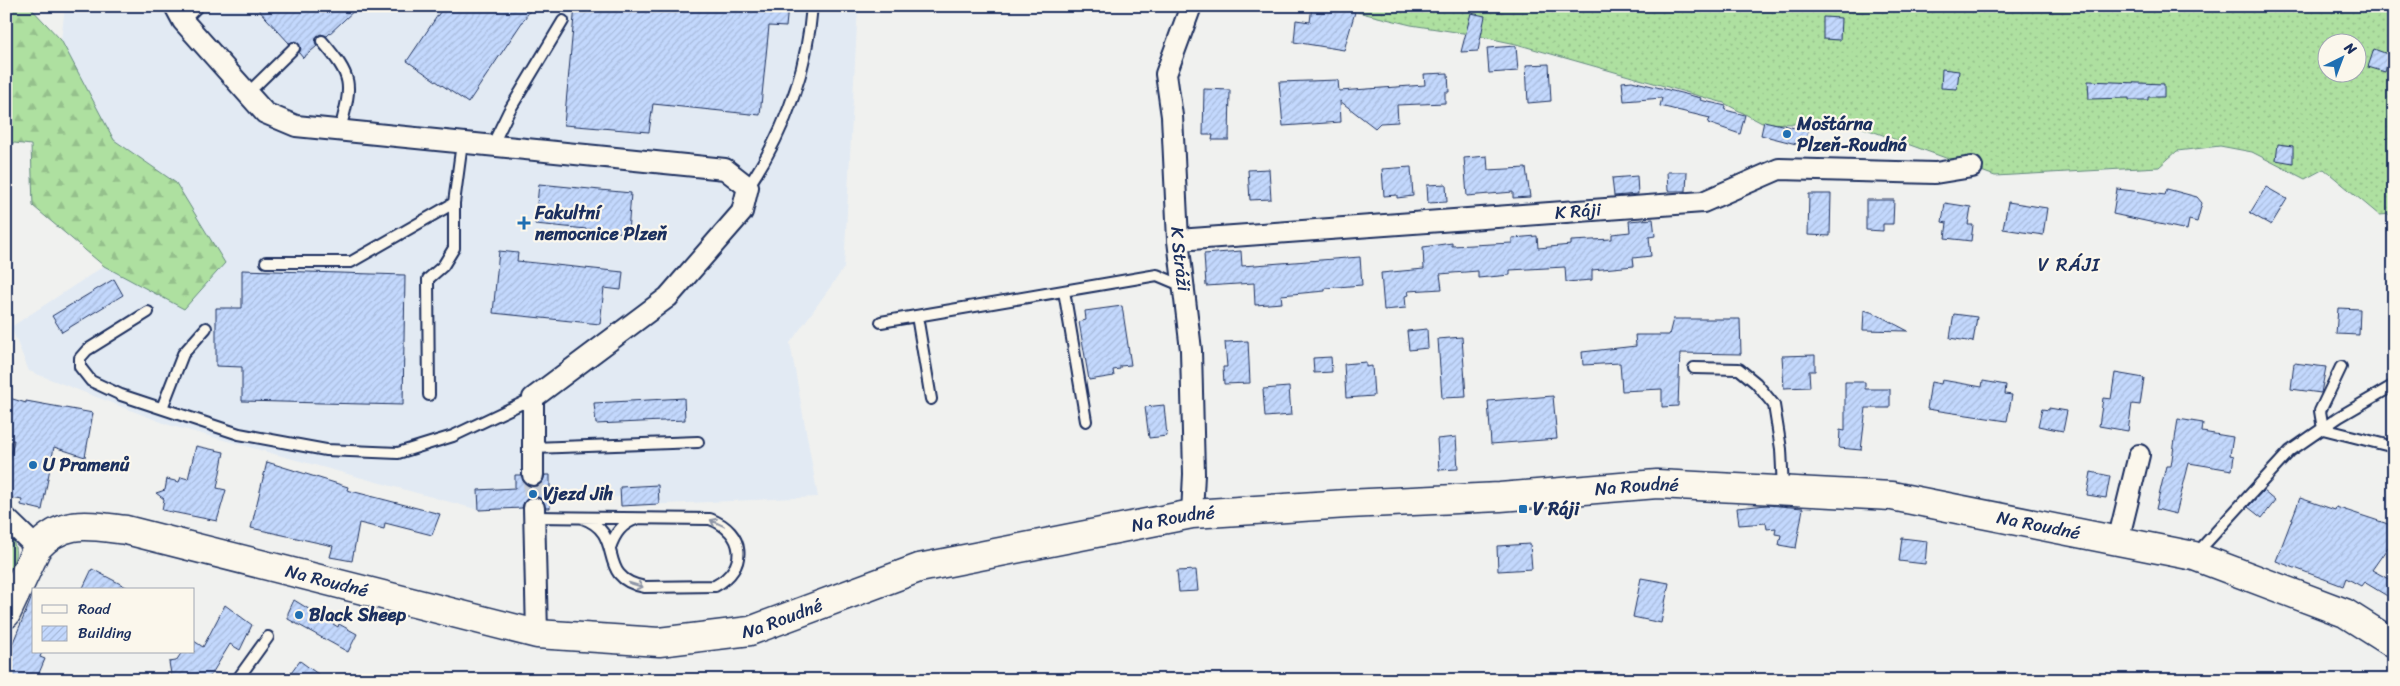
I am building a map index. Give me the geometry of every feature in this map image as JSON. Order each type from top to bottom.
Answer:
[{"type":"street","name":"K Stráži","points":[[1191,6],[1166,74],[1172,116],[1178,240],[1191,350],[1194,474],[1192,514]]},
{"type":"street","points":[[179,14],[265,113],[296,126],[725,169],[748,187],[742,212],[668,297],[533,398],[533,475]]},
{"type":"street","name":"K Ráji","points":[[1178,240],[1703,202],[1779,169],[1936,173],[1972,167]]},
{"type":"street","points":[[2118,541],[2139,455]]},
{"type":"street","name":"Na Roudné","points":[[6,614],[37,548],[51,535],[71,526],[82,525],[126,530],[537,634],[659,642],[750,630],[918,568],[1192,514],[1500,497],[1657,484],[1892,496],[2194,556],[2345,613],[2394,644]]},
{"type":"street","points":[[534,513],[537,634]]},
{"type":"street","points":[[6,518],[37,548]]},
{"type":"lane","points":[[179,14],[198,6]]},
{"type":"lane","points":[[748,187],[768,157],[794,97],[810,36],[812,6]]},
{"type":"lane","points":[[492,146],[509,111],[563,21]]},
{"type":"lane","points":[[322,41],[343,66],[348,81],[349,95],[340,130]]},
{"type":"lane","points":[[247,94],[294,48]]},
{"type":"lane","points":[[429,395],[428,279],[443,266],[454,248],[454,203],[462,143]]},
{"type":"lane","points":[[266,262],[351,262],[454,203]]},
{"type":"lane","points":[[881,322],[1157,276],[1183,286]]},
{"type":"lane","points":[[1064,291],[1086,421]]},
{"type":"lane","points":[[148,312],[87,350],[80,358],[80,366],[91,381],[121,395],[239,434],[316,449],[398,453],[452,436],[533,398]]},
{"type":"lane","points":[[917,316],[931,399]]},
{"type":"lane","points":[[162,408],[183,354],[206,328]]},
{"type":"lane","points":[[1694,368],[1738,369],[1756,383],[1774,405],[1781,449],[1783,490]]},
{"type":"lane","points":[[2323,429],[2320,411],[2341,368]]},
{"type":"lane","points":[[2194,556],[2290,451],[2394,385]]},
{"type":"lane","points":[[2323,429],[2394,447]]},
{"type":"lane","points":[[533,448],[698,442]]},
{"type":"lane","points":[[534,513],[582,518],[710,519],[729,529],[738,549],[738,561],[734,572],[716,586],[704,588],[633,585],[623,580],[615,571],[608,537],[601,528],[582,518]]},
{"type":"lane","points":[[610,548],[620,528],[639,518]]},
{"type":"lane","points":[[237,680],[268,637]]},
{"type":"shaded area","name":"Fakultní nemocnice Plzeň","points":[[65,6],[858,6],[844,268],[790,343],[818,497],[621,506],[621,497],[550,500],[550,508],[479,510],[169,425],[29,371],[11,327],[104,266],[184,309],[176,183],[114,140],[61,40]]},
{"type":"green space","points":[[6,6],[29,6],[61,40],[114,140],[176,183],[225,263],[184,309],[104,266],[33,206],[31,145],[6,142]]},
{"type":"green space","points":[[1349,6],[2394,6],[2394,214],[2379,215],[2324,169],[2305,179],[2252,152],[2220,146],[2177,151],[2159,167],[1995,176],[1858,126],[1762,123],[1724,103],[1516,44],[1411,25],[1349,10]]},
{"type":"green space","points":[[12,539],[15,555],[13,565],[6,580],[6,555]]},
{"type":"building","points":[[255,6],[359,6],[327,36],[321,34],[317,36],[315,42],[317,46],[303,58],[299,53],[301,49],[299,44],[295,41],[289,43]]},
{"type":"building","points":[[444,6],[533,6],[468,103],[407,61]]},
{"type":"building","points":[[575,6],[788,6],[786,27],[769,26],[760,115],[653,104],[649,132],[564,125]]},
{"type":"building","points":[[1312,6],[1334,6],[1355,12],[1344,50],[1294,42],[1296,20],[1310,22]]},
{"type":"building","points":[[1471,13],[1485,16],[1478,51],[1461,52]]},
{"type":"building","points":[[1823,17],[1841,18],[1840,40],[1823,39]]},
{"type":"building","points":[[1516,46],[1518,71],[1489,73],[1487,48]]},
{"type":"building","points":[[2374,49],[2390,55],[2385,72],[2368,67]]},
{"type":"building","points":[[1549,64],[1551,101],[1528,103],[1526,65]]},
{"type":"building","points":[[1942,69],[1959,71],[1957,89],[1941,88]]},
{"type":"building","points":[[1448,73],[1449,92],[1445,92],[1445,103],[1397,105],[1398,122],[1380,123],[1375,128],[1340,101],[1341,122],[1283,126],[1279,82],[1338,80],[1339,91],[1425,85],[1424,74]]},
{"type":"building","points":[[1632,81],[1701,98],[1700,100],[1726,106],[1725,110],[1745,115],[1740,134],[1708,123],[1710,118],[1660,106],[1662,98],[1624,101],[1622,82]]},
{"type":"building","points":[[2088,81],[2164,84],[2164,97],[2148,97],[2148,100],[2129,100],[2129,98],[2089,99]]},
{"type":"building","points":[[1204,89],[1230,90],[1229,140],[1212,140],[1213,135],[1203,135]]},
{"type":"building","points":[[1764,121],[1808,131],[1804,146],[1761,135]]},
{"type":"building","points":[[2278,144],[2293,146],[2293,163],[2276,160]]},
{"type":"building","points":[[1487,156],[1488,170],[1526,168],[1530,197],[1513,198],[1513,192],[1467,196],[1464,158]]},
{"type":"building","points":[[1411,167],[1413,196],[1397,198],[1397,195],[1384,196],[1382,169]]},
{"type":"building","points":[[1269,169],[1271,199],[1250,200],[1248,170]]},
{"type":"building","points":[[1667,172],[1687,172],[1686,191],[1668,191]]},
{"type":"building","points":[[1637,176],[1638,194],[1614,196],[1612,178]]},
{"type":"building","points":[[539,184],[631,193],[628,233],[535,224]]},
{"type":"building","points":[[1446,184],[1447,202],[1428,203],[1427,185]]},
{"type":"building","points":[[2266,187],[2287,199],[2271,225],[2250,213]]},
{"type":"building","points":[[2117,189],[2165,195],[2167,189],[2197,197],[2202,203],[2197,222],[2189,220],[2187,230],[2113,214]]},
{"type":"building","points":[[1809,194],[1831,194],[1830,236],[1808,235]]},
{"type":"building","points":[[1866,200],[1894,200],[1893,224],[1883,224],[1883,231],[1866,230]]},
{"type":"building","points":[[2008,202],[2047,208],[2043,235],[2003,229]]},
{"type":"building","points":[[1945,203],[1971,207],[1968,225],[1973,225],[1971,241],[1945,238],[1947,223],[1942,222]]},
{"type":"building","points":[[1653,219],[1655,236],[1649,237],[1651,256],[1633,258],[1634,266],[1592,270],[1592,280],[1566,282],[1565,267],[1510,270],[1510,275],[1478,278],[1478,271],[1440,274],[1442,289],[1408,291],[1409,295],[1405,296],[1406,308],[1384,310],[1381,273],[1424,269],[1423,247],[1452,243],[1452,246],[1512,243],[1512,238],[1537,236],[1538,248],[1571,245],[1571,241],[1612,239],[1612,234],[1630,232],[1629,221]]},
{"type":"building","points":[[499,251],[518,253],[517,261],[623,272],[621,290],[604,288],[600,324],[493,313]]},
{"type":"building","points":[[1241,251],[1242,266],[1360,257],[1362,285],[1325,288],[1325,291],[1281,295],[1282,303],[1255,305],[1254,283],[1206,286],[1204,254]]},
{"type":"building","points":[[242,270],[405,275],[403,405],[242,401],[242,367],[216,366],[216,308],[242,308]]},
{"type":"building","points":[[114,279],[123,295],[62,332],[52,316]]},
{"type":"building","points":[[1122,306],[1131,365],[1120,366],[1120,369],[1113,370],[1114,376],[1089,380],[1079,322],[1086,320],[1085,311]]},
{"type":"building","points":[[2338,308],[2360,309],[2359,335],[2336,334]]},
{"type":"building","points":[[1864,310],[1874,313],[1908,331],[1863,330]]},
{"type":"building","points":[[1954,314],[1977,317],[1973,342],[1950,338]]},
{"type":"building","points":[[1673,319],[1740,319],[1741,354],[1680,353],[1678,406],[1662,407],[1662,389],[1622,391],[1620,363],[1583,365],[1582,352],[1636,346],[1635,335],[1669,335]]},
{"type":"building","points":[[1427,329],[1428,348],[1409,350],[1407,331]]},
{"type":"building","points":[[1462,337],[1466,397],[1442,398],[1438,339]]},
{"type":"building","points":[[1248,341],[1250,383],[1224,384],[1223,367],[1227,367],[1225,342]]},
{"type":"building","points":[[1815,355],[1815,371],[1809,371],[1810,387],[1784,388],[1782,356]]},
{"type":"building","points":[[1331,357],[1332,372],[1314,373],[1313,358]]},
{"type":"building","points":[[1366,362],[1366,367],[1372,366],[1374,396],[1346,398],[1344,364]]},
{"type":"building","points":[[2294,363],[2326,367],[2321,393],[2291,389]]},
{"type":"building","points":[[2115,373],[2144,378],[2140,405],[2132,404],[2128,431],[2099,426],[2103,398],[2111,399]]},
{"type":"building","points":[[1942,380],[1982,387],[1983,381],[2006,385],[2005,394],[2012,395],[2007,421],[1927,409],[1931,382],[1941,384]]},
{"type":"building","points":[[1845,382],[1865,382],[1865,389],[1890,389],[1890,408],[1866,408],[1861,450],[1839,448],[1840,430],[1845,431]]},
{"type":"building","points":[[1289,387],[1291,415],[1265,417],[1263,389]]},
{"type":"building","points":[[1553,396],[1557,439],[1491,444],[1488,401]]},
{"type":"building","points":[[6,397],[26,403],[26,401],[93,413],[85,457],[54,447],[42,510],[21,505],[22,500],[6,497],[6,479],[14,440],[6,441]]},
{"type":"building","points":[[684,398],[685,420],[596,424],[594,403]]},
{"type":"building","points":[[1164,405],[1167,436],[1149,438],[1145,407]]},
{"type":"building","points":[[2049,408],[2067,411],[2063,431],[2038,426],[2042,409],[2049,410]]},
{"type":"building","points":[[2178,419],[2203,423],[2202,432],[2233,437],[2230,455],[2234,456],[2232,470],[2189,463],[2176,514],[2156,509],[2166,466],[2171,466]]},
{"type":"building","points":[[1456,437],[1458,469],[1439,470],[1437,439]]},
{"type":"building","points":[[196,446],[224,452],[217,488],[226,490],[217,521],[162,510],[164,499],[156,493],[165,490],[167,479],[179,482],[181,477],[188,479]]},
{"type":"building","points":[[267,462],[348,487],[347,490],[440,514],[432,535],[385,523],[384,529],[359,523],[352,561],[330,557],[333,546],[251,528]]},
{"type":"building","points":[[2091,472],[2110,476],[2106,498],[2087,495]]},
{"type":"building","points":[[515,475],[521,475],[527,485],[533,487],[543,481],[545,475],[550,475],[550,508],[546,508],[540,498],[533,496],[524,502],[522,508],[479,510],[478,490],[515,488]]},
{"type":"building","points":[[658,485],[659,504],[621,506],[620,487]]},
{"type":"building","points":[[2263,491],[2275,501],[2262,518],[2248,507]]},
{"type":"building","points":[[2300,498],[2335,510],[2336,507],[2394,526],[2394,549],[2388,547],[2372,570],[2394,582],[2394,600],[2364,582],[2361,586],[2346,578],[2343,586],[2276,561]]},
{"type":"building","points":[[1767,505],[1803,508],[1796,548],[1779,545],[1781,535],[1775,534],[1776,528],[1767,529],[1766,523],[1739,525],[1737,508]]},
{"type":"building","points":[[1902,538],[1927,541],[1925,564],[1899,561]]},
{"type":"building","points":[[1530,544],[1532,569],[1498,571],[1497,546]]},
{"type":"building","points":[[92,569],[128,588],[83,588]]},
{"type":"building","points":[[1196,570],[1198,591],[1179,592],[1177,571]]},
{"type":"building","points":[[1641,578],[1669,583],[1661,623],[1633,617]]},
{"type":"building","points":[[32,597],[32,654],[41,654],[40,657],[45,659],[36,680],[6,680],[6,652],[9,652]]},
{"type":"building","points":[[294,600],[338,627],[339,624],[357,634],[348,652],[288,619],[288,613]]},
{"type":"building","points":[[225,605],[252,625],[240,650],[230,644],[208,680],[172,680],[169,662],[176,661],[181,654],[195,654],[195,642],[203,647]]},
{"type":"building","points":[[300,661],[326,680],[286,680]]},
{"type":"tunnel","points":[[533,475],[534,508]]},
{"type":"place","name":"Moštárna Plzeň-Roudná","points":[[1787,134]]},
{"type":"place","name":"Fakultní nemocnice Plzeň","points":[[524,223]]},
{"type":"place","name":"U Pramenů","points":[[33,465]]},
{"type":"place","name":"Vjezd Jih","points":[[533,494]]},
{"type":"place","name":"V Ráji","points":[[1523,509]]},
{"type":"place","name":"Black Sheep","points":[[299,615]]},
{"type":"district","name":"V RÁJI","points":[[2069,264]]}]
